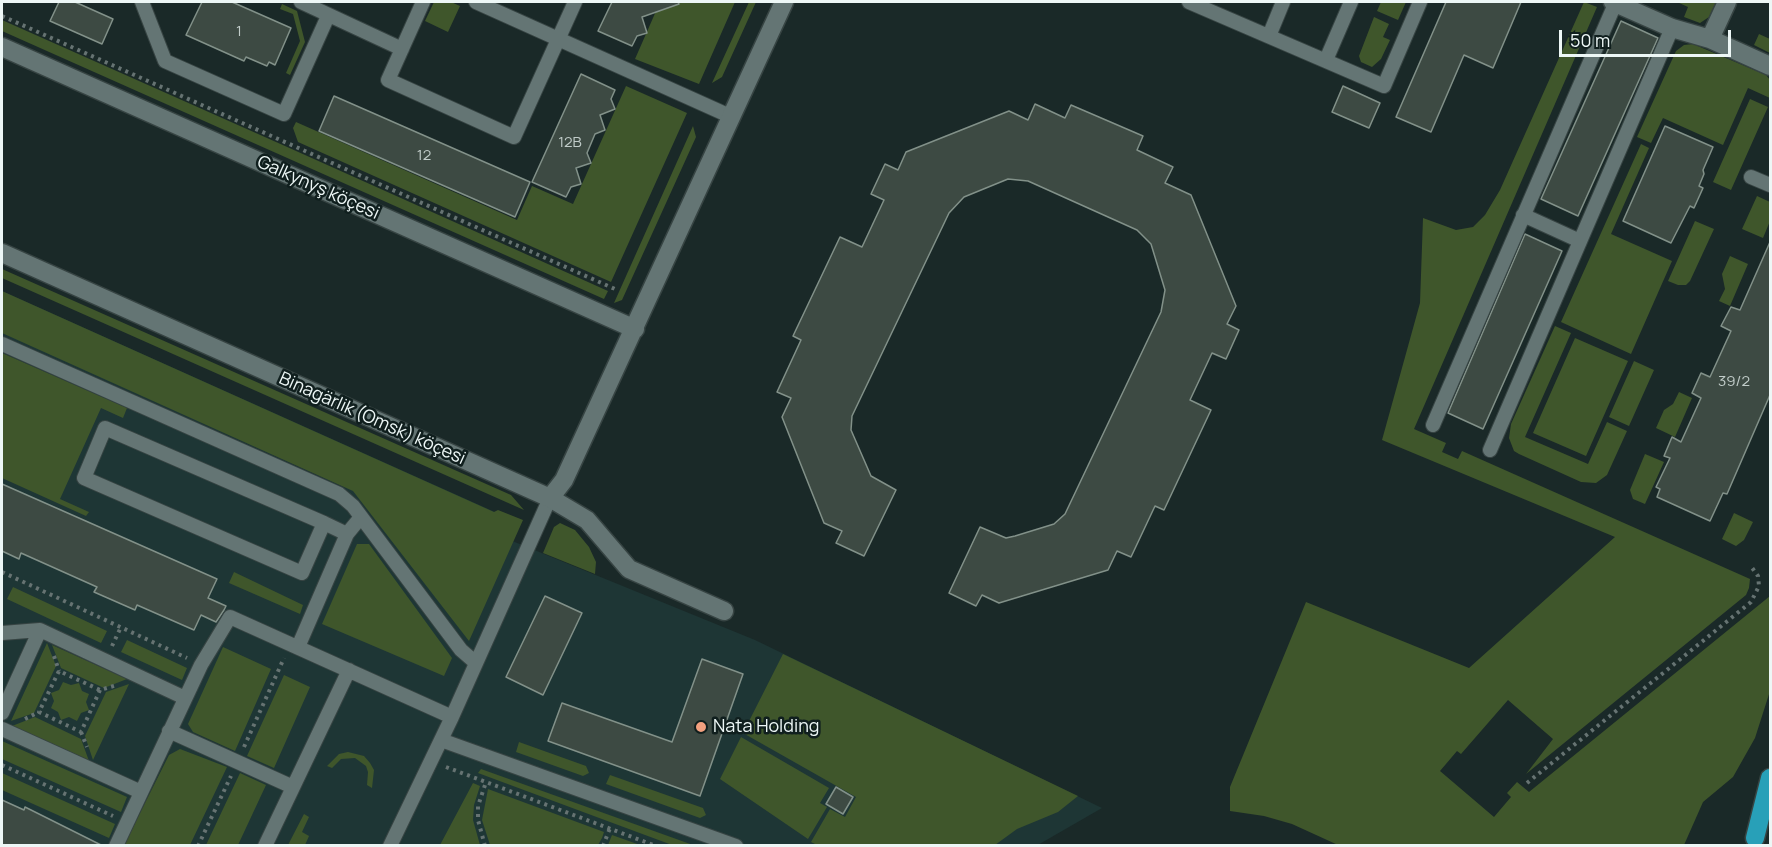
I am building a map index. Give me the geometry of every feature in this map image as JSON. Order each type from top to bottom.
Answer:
[{"type":"main road","points":[[1754,842],[1770,778]]},
{"type":"main road","points":[[1754,842],[1770,804]]},
{"type":"street","points":[[550,498],[564,480],[784,2]]},
{"type":"street","points":[[1710,39],[1727,2]]},
{"type":"street","points":[[1614,3],[1672,28],[1710,39],[1770,66]]},
{"type":"street","name":"Galkynyş köçesi","points":[[2,47],[635,329]]},
{"type":"street","name":"Binagärlik (Omsk) köçesi","points":[[2,253],[550,498],[587,520],[629,568],[724,611]]},
{"type":"lane","points":[[142,2],[165,61],[284,114],[328,16]]},
{"type":"lane","points":[[301,2],[402,49]]},
{"type":"lane","points":[[423,2],[388,80],[514,137],[575,2]]},
{"type":"lane","points":[[476,2],[505,7],[558,38],[732,117]]},
{"type":"lane","points":[[1189,2],[1384,86],[1420,2]]},
{"type":"lane","points":[[1269,36],[1283,2]]},
{"type":"lane","points":[[1326,60],[1351,2]]},
{"type":"lane","points":[[1433,425],[1614,3]]},
{"type":"lane","points":[[1490,450],[1672,28]]},
{"type":"lane","points":[[1751,177],[1770,185]]},
{"type":"lane","points":[[1523,215],[1580,241]]},
{"type":"lane","points":[[2,344],[339,494],[361,517],[461,650],[476,663]]},
{"type":"lane","points":[[324,523],[302,573],[84,478],[105,428],[324,523],[347,534]]},
{"type":"lane","points":[[390,846],[452,717],[550,498]]},
{"type":"lane","points":[[298,647],[347,534],[361,517]]},
{"type":"lane","points":[[117,846],[201,665],[230,617],[452,717]]},
{"type":"lane","points":[[2,633],[40,630],[185,698]]},
{"type":"lane","points":[[2,713],[40,630]]},
{"type":"lane","points":[[265,846],[349,670]]},
{"type":"lane","points":[[2,729],[141,792]]},
{"type":"lane","points":[[170,731],[293,787]]},
{"type":"lane","points":[[441,740],[736,846]]},
{"type":"path","points":[[2,16],[615,289]]},
{"type":"path","points":[[1527,783],[1751,602],[1759,586],[1758,576],[1750,565]]},
{"type":"path","points":[[2,574],[201,665]]},
{"type":"path","points":[[59,670],[100,690],[81,732],[39,712],[59,670]]},
{"type":"path","points":[[431,761],[656,846]]},
{"type":"path","points":[[2,765],[127,822]]},
{"type":"path","points":[[485,846],[478,820],[478,806],[486,782]]},
{"type":"path","points":[[603,846],[610,828]]},
{"type":"shaded area","points":[[2,291],[495,512],[500,536],[755,640],[1102,808],[1036,846],[2,846]]},
{"type":"green space","points":[[434,2],[451,2],[460,6],[448,32],[425,21]]},
{"type":"green space","points":[[660,2],[735,2],[699,84],[635,59]]},
{"type":"green space","points":[[749,2],[756,2],[722,77],[712,83]]},
{"type":"green space","points":[[1381,2],[1406,2],[1398,20],[1377,11]]},
{"type":"green space","points":[[1584,2],[1597,7],[1414,429],[1446,443],[1442,452],[1458,459],[1462,451],[1750,579],[1749,588],[1746,595],[1526,774],[1553,739],[1508,700],[1461,754],[1457,751],[1440,771],[1494,817],[1511,797],[1507,793],[1517,782],[1529,792],[1770,596],[1770,691],[1755,738],[1733,777],[1703,802],[1684,845],[1338,845],[1292,824],[1264,816],[1230,811],[1230,787],[1306,602],[1469,668],[1615,537],[1382,440],[1420,303],[1423,218],[1456,230],[1473,227],[1485,215],[1500,190]]},
{"type":"green space","points":[[1677,2],[1716,2],[1709,17],[1700,23],[1684,17],[1688,7]]},
{"type":"green space","points":[[282,4],[297,11],[305,42],[290,75],[286,73],[300,41],[293,14],[280,9]]},
{"type":"green space","points":[[1374,17],[1389,24],[1383,37],[1390,40],[1381,59],[1372,67],[1361,62],[1359,56]]},
{"type":"green space","points":[[2,20],[608,291],[604,299],[2,31]]},
{"type":"green space","points":[[1759,34],[1770,39],[1770,53],[1754,45]]},
{"type":"green space","points":[[1693,44],[1766,75],[1770,80],[1770,98],[1748,88],[1723,145],[1663,118],[1651,143],[1637,137],[1676,51],[1684,45]]},
{"type":"green space","points":[[626,86],[687,113],[611,282],[298,142],[293,128],[296,122],[517,220],[532,186],[573,204]]},
{"type":"green space","points":[[1750,99],[1768,107],[1731,190],[1713,182]]},
{"type":"green space","points":[[693,126],[696,137],[622,300],[614,303]]},
{"type":"green space","points":[[1641,144],[1649,148],[1611,234],[1672,261],[1631,354],[1561,322]]},
{"type":"green space","points":[[1757,196],[1770,202],[1770,221],[1763,238],[1742,229]]},
{"type":"green space","points":[[1695,221],[1714,229],[1690,281],[1686,285],[1678,285],[1668,281]]},
{"type":"green space","points":[[1730,256],[1748,264],[1730,306],[1719,301],[1725,289],[1722,274]]},
{"type":"green space","points":[[2,269],[511,495],[524,510],[2,278]]},
{"type":"green space","points":[[2,291],[494,512],[498,510],[523,520],[469,641],[353,491],[2,333]]},
{"type":"green space","points":[[1555,326],[1571,333],[1525,437],[1588,464],[1607,422],[1627,431],[1607,475],[1596,483],[1581,482],[1519,454],[1514,451],[1509,438],[1511,424]]},
{"type":"green space","points":[[1575,338],[1628,361],[1586,456],[1533,433]]},
{"type":"green space","points":[[2,353],[127,408],[123,418],[101,408],[60,499],[89,512],[86,516],[2,478]]},
{"type":"green space","points":[[1634,361],[1654,370],[1629,426],[1609,417]]},
{"type":"green space","points":[[1679,392],[1692,398],[1675,437],[1656,428],[1664,410],[1673,404]]},
{"type":"green space","points":[[1645,454],[1664,462],[1645,504],[1633,499],[1630,490]]},
{"type":"green space","points":[[1734,513],[1753,522],[1744,540],[1736,546],[1722,539]]},
{"type":"green space","points":[[560,523],[575,530],[589,547],[596,562],[595,574],[543,553],[554,527]]},
{"type":"green space","points":[[357,544],[369,544],[452,658],[444,676],[322,624]]},
{"type":"green space","points":[[234,572],[303,605],[300,614],[229,583]]},
{"type":"green space","points":[[13,587],[107,631],[101,643],[7,599]]},
{"type":"green space","points":[[127,640],[187,668],[182,680],[121,652]]},
{"type":"green space","points":[[47,643],[56,666],[34,713],[11,721]]},
{"type":"green space","points":[[52,645],[127,679],[104,688],[61,668]]},
{"type":"green space","points":[[223,647],[271,669],[235,751],[193,732],[188,724]]},
{"type":"green space","points":[[783,654],[1078,796],[1058,812],[1017,829],[995,845],[817,845],[811,842],[830,809],[845,817],[856,797],[743,733]]},
{"type":"green space","points":[[284,675],[310,687],[274,768],[247,756]]},
{"type":"green space","points":[[63,682],[71,685],[79,683],[82,691],[89,694],[86,702],[89,710],[81,713],[77,721],[69,717],[61,720],[58,712],[51,708],[54,701],[51,693],[59,690]]},
{"type":"green space","points":[[129,684],[93,760],[85,736],[106,692]]},
{"type":"green space","points":[[35,717],[81,739],[89,761],[12,726]]},
{"type":"green space","points":[[741,737],[829,788],[820,803],[827,807],[808,839],[720,779]]},
{"type":"green space","points":[[2,741],[127,797],[121,812],[2,759]]},
{"type":"green space","points":[[519,742],[586,766],[589,773],[583,776],[516,752]]},
{"type":"green space","points":[[180,749],[227,767],[190,845],[124,845],[169,755]]},
{"type":"green space","points":[[348,752],[364,756],[370,763],[374,770],[372,788],[367,785],[366,766],[355,758],[341,759],[332,768],[327,766],[339,754]]},
{"type":"green space","points":[[481,769],[693,845],[672,845],[478,773]]},
{"type":"green space","points":[[2,773],[115,824],[109,838],[2,790]]},
{"type":"green space","points":[[240,773],[266,785],[238,845],[206,845]]},
{"type":"green space","points":[[610,775],[703,808],[706,815],[700,818],[606,784]]},
{"type":"green space","points":[[473,783],[480,786],[474,805],[473,820],[480,845],[440,845]]},
{"type":"green space","points":[[488,789],[604,832],[602,838],[598,845],[490,845],[482,820]]},
{"type":"green space","points":[[304,814],[309,817],[302,832],[309,836],[305,845],[288,845]]},
{"type":"green space","points":[[612,835],[640,845],[608,845]]},
{"type":"building","points":[[59,2],[75,2],[113,19],[102,44],[50,21]]},
{"type":"building","points":[[202,2],[232,2],[291,28],[275,65],[269,62],[267,66],[246,57],[244,61],[186,35]]},
{"type":"building","points":[[612,2],[678,2],[679,4],[642,17],[647,33],[637,36],[632,46],[598,31]]},
{"type":"building","points":[[1446,2],[1521,2],[1493,68],[1464,55],[1431,132],[1396,117]]},
{"type":"building","points":[[1621,21],[1658,38],[1578,216],[1541,199]]},
{"type":"building","points":[[581,74],[615,90],[611,99],[615,109],[600,115],[605,130],[595,134],[587,153],[591,163],[576,168],[581,184],[571,187],[566,197],[532,182]]},
{"type":"building","points":[[1343,86],[1380,103],[1369,128],[1332,112]]},
{"type":"building","points":[[334,96],[530,182],[515,217],[319,131]]},
{"type":"building","points":[[1035,104],[1065,118],[1071,105],[1143,136],[1137,150],[1173,167],[1165,183],[1191,195],[1236,306],[1227,324],[1239,330],[1226,359],[1212,353],[1190,400],[1211,410],[1164,510],[1155,506],[1131,557],[1117,551],[1108,570],[999,603],[982,595],[976,606],[949,593],[980,527],[1006,538],[1054,524],[1065,514],[1161,312],[1165,290],[1151,244],[1137,230],[1028,181],[1008,179],[964,197],[949,213],[852,416],[851,430],[871,476],[896,490],[864,556],[836,543],[842,531],[824,523],[782,417],[791,398],[777,392],[801,340],[793,336],[840,237],[862,247],[884,200],[871,194],[885,164],[898,170],[906,152],[1009,111],[1028,120]]},
{"type":"building","points":[[1665,126],[1713,147],[1699,186],[1703,188],[1694,208],[1690,206],[1671,243],[1623,221]]},
{"type":"building","points":[[1525,234],[1562,251],[1483,429],[1448,413]]},
{"type":"building","points":[[1770,242],[1770,395],[1727,494],[1723,493],[1710,521],[1657,497],[1660,489],[1656,487],[1670,458],[1664,456],[1672,437],[1681,442],[1701,398],[1692,393],[1701,373],[1710,377],[1731,331],[1721,326],[1731,307],[1740,310]]},
{"type":"building","points":[[2,484],[217,579],[208,598],[226,606],[224,610],[216,622],[201,615],[194,630],[137,605],[135,610],[94,592],[97,587],[21,553],[19,559],[2,551]]},
{"type":"building","points":[[545,596],[582,613],[543,695],[506,677]]},
{"type":"building","points":[[702,659],[743,674],[700,796],[548,741],[562,703],[672,742]]},
{"type":"building","points":[[836,787],[853,797],[843,814],[826,804]]},
{"type":"building","points":[[2,800],[24,810],[25,807],[103,846],[2,846]]},
{"type":"place","name":"Nata Holding","points":[[701,727]]}]
